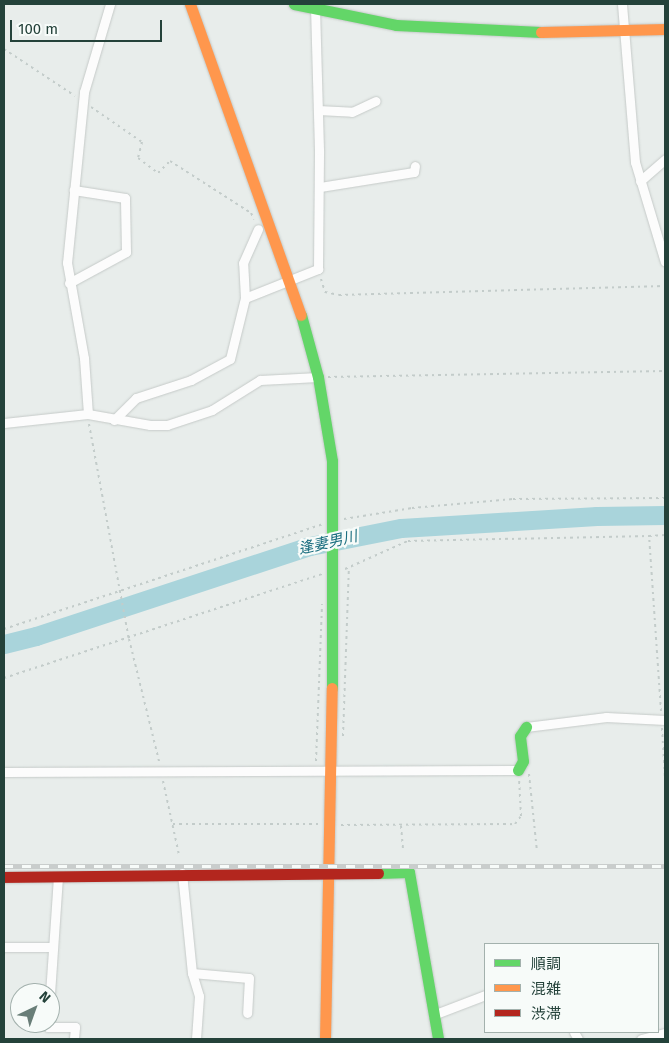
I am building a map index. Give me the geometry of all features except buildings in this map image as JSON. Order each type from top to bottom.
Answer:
[{"type":"street","points":[[88,414],[84,358],[67,263],[83,102],[110,4]]},
{"type":"street","points":[[190,4],[290,281],[318,377],[332,461],[335,522],[331,824],[325,1039]]},
{"type":"street","points":[[294,4],[406,26],[543,32],[665,29]]},
{"type":"street","points":[[622,4],[635,162],[665,262]]},
{"type":"street","points":[[245,298],[318,270],[320,187],[315,7]]},
{"type":"street","points":[[318,110],[352,112],[376,100]]},
{"type":"street","points":[[640,181],[665,159]]},
{"type":"street","points":[[320,187],[414,172],[415,166]]},
{"type":"street","points":[[70,283],[126,252],[125,198],[74,190]]},
{"type":"street","points":[[114,420],[136,398],[191,380],[230,359],[245,298],[243,263],[258,229]]},
{"type":"street","points":[[4,423],[88,414],[114,420],[167,425],[212,410],[260,380],[318,377]]},
{"type":"street","points":[[4,772],[316,770],[520,765],[520,736],[526,727],[606,717],[664,720]]},
{"type":"street","points":[[4,877],[182,873],[329,875],[409,872],[438,1039]]},
{"type":"street","points":[[182,873],[192,973],[199,996],[196,1039]]},
{"type":"street","points":[[51,983],[58,877]]},
{"type":"street","points":[[4,947],[53,947]]},
{"type":"street","points":[[192,973],[249,978],[247,1013]]},
{"type":"street","points":[[433,1015],[484,995]]},
{"type":"street","points":[[60,1027],[75,1027],[74,1039]]},
{"type":"street","points":[[641,1039],[665,1033]]},
{"type":"path","points":[[4,50],[142,142],[138,158],[158,173],[170,161],[251,213],[258,229]]},
{"type":"path","points":[[318,270],[325,292],[340,295],[665,286]]},
{"type":"path","points":[[318,377],[665,372]]},
{"type":"path","points":[[88,414],[98,480],[130,635],[129,639],[179,855]]},
{"type":"path","points":[[4,629],[121,589],[335,522],[412,508],[513,499],[665,498]]},
{"type":"path","points":[[4,678],[129,639],[334,566],[349,568],[408,542],[665,535]]},
{"type":"path","points":[[649,536],[664,720],[665,778]]},
{"type":"path","points":[[331,740],[345,735],[349,568]]},
{"type":"path","points":[[316,770],[321,605],[334,591]]},
{"type":"path","points":[[172,824],[401,826],[515,824],[521,816],[520,765],[528,761],[537,851]]},
{"type":"path","points":[[401,826],[403,849]]},
{"type":"waterway","name":"逢妻男川","points":[[4,644],[36,636],[310,546],[401,528],[597,516],[665,515]]},
{"type":"railway","points":[[4,866],[665,866]]},
{"type":"traffic: fast","points":[[294,4],[396,25],[541,32]]},
{"type":"traffic: fast","points":[[301,315],[318,377],[332,461],[332,688]]},
{"type":"traffic: fast","points":[[518,770],[523,761],[520,736],[526,727]]},
{"type":"traffic: fast","points":[[378,873],[409,872],[438,1039]]},
{"type":"traffic: slow","points":[[190,4],[301,315]]},
{"type":"traffic: slow","points":[[541,32],[665,29]]},
{"type":"traffic: slow","points":[[325,1039],[332,688]]},
{"type":"traffic: jam","points":[[4,877],[378,873]]}]
